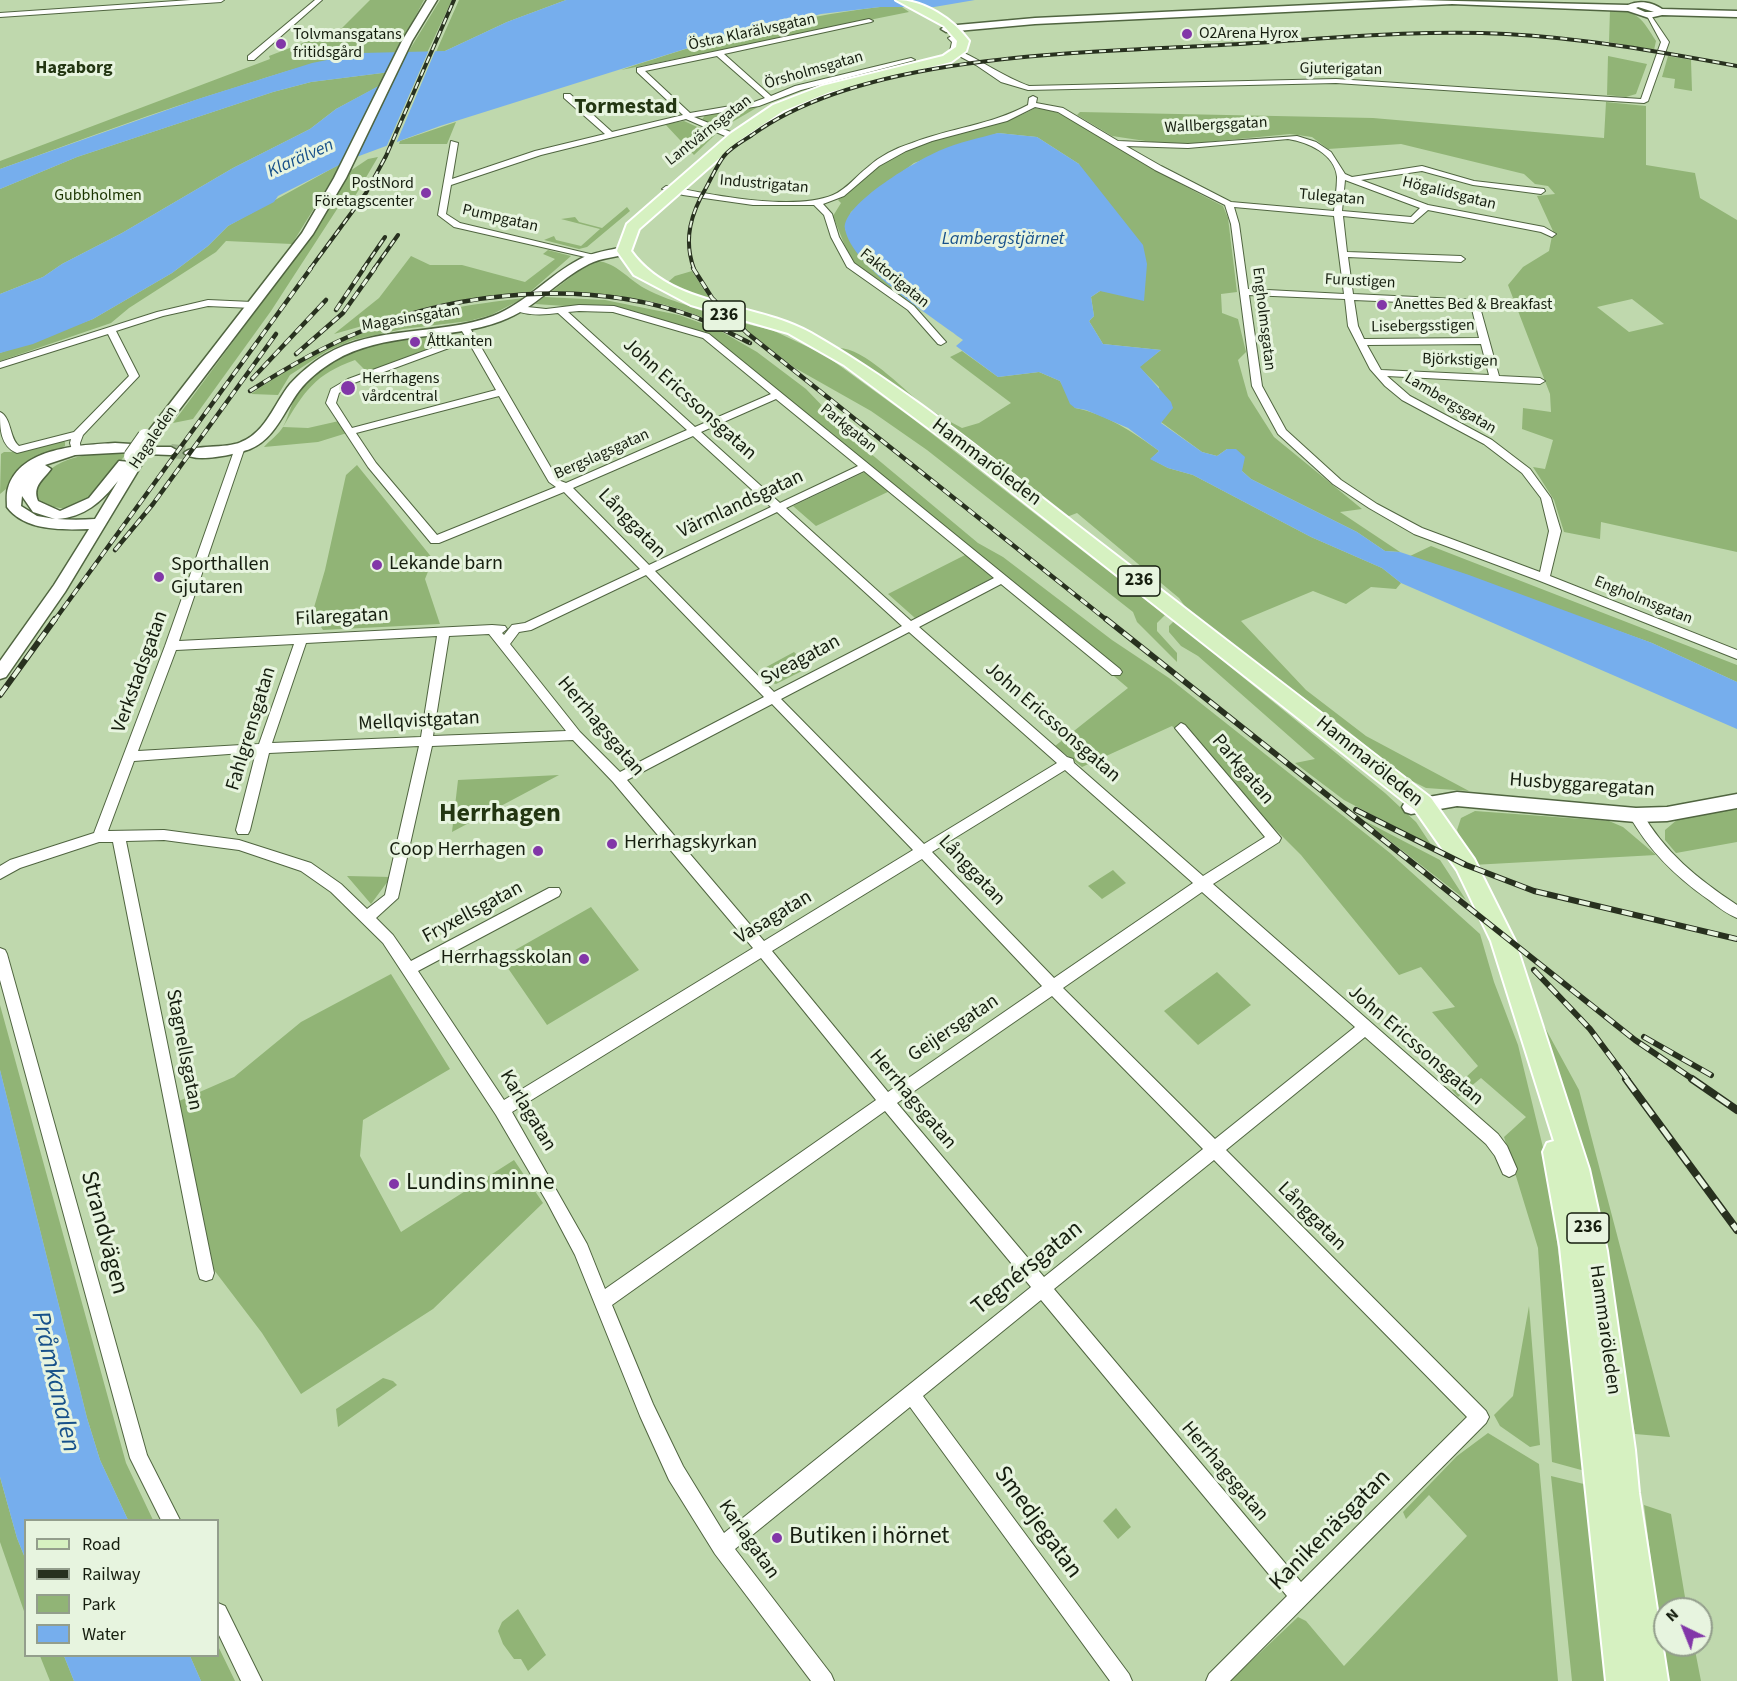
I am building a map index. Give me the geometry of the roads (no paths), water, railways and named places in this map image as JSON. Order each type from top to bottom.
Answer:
[{"type":"main road","points":[[892,0],[930,15]]},
{"type":"main road","points":[[902,0],[930,15],[963,41],[961,53]]},
{"type":"main road","name":"Lantvärnsgatan","points":[[619,251],[632,227],[670,189],[762,111],[798,94],[934,58],[948,48],[950,32]]},
{"type":"main road","name":"Lantvärnsgatan","points":[[732,136],[778,108],[815,93],[961,53]]},
{"type":"main road","name":"Hammaröleden","points":[[619,251],[639,272],[674,293],[716,309],[784,326],[850,362],[977,456],[1373,762],[1417,806],[1466,865],[1503,941],[1576,1169],[1593,1251],[1620,1450],[1623,1493],[1651,1681]]},
{"type":"main road","name":"Hammaröleden","points":[[1417,806],[1470,888],[1490,932],[1542,1098],[1560,1170],[1574,1247],[1623,1681]]},
{"type":"street","points":[[104,9],[108,0]]},
{"type":"street","points":[[0,15],[221,0]]},
{"type":"street","points":[[251,58],[320,0]]},
{"type":"street","name":"Hagaleden","points":[[0,671],[82,524],[320,211],[340,178],[407,41],[432,0]]},
{"type":"street","points":[[950,32],[1035,21],[1452,1],[1630,8],[1648,15],[1660,12],[1737,14]]},
{"type":"street","points":[[1630,8],[1646,2],[1660,12]]},
{"type":"street","name":"Gjuterigatan","points":[[961,53],[1008,82],[1028,88],[1335,81],[1644,101],[1665,42],[1648,15]]},
{"type":"street","name":"Östra Klarälvsgatan","points":[[688,116],[640,70],[869,21]]},
{"type":"street","points":[[720,54],[770,99]]},
{"type":"street","name":"Örsholmsgatan","points":[[448,183],[497,165],[610,135],[688,116],[749,105],[808,85],[915,64]]},
{"type":"street","points":[[1036,87],[1032,104],[1060,110],[1114,143],[1229,204]]},
{"type":"street","points":[[567,96],[610,135]]},
{"type":"street","name":"Industrigatan","points":[[670,189],[786,204],[818,204],[842,194],[874,166],[898,152],[936,137],[1013,117],[1032,104]]},
{"type":"street","points":[[688,116],[698,124],[732,136]]},
{"type":"street","name":"Wallbergsgatan","points":[[1114,143],[1188,146],[1301,137],[1318,143],[1341,176]]},
{"type":"street","name":"Pumpgatan","points":[[454,143],[442,215],[451,223],[591,257]]},
{"type":"street","points":[[1355,179],[1422,168],[1473,183],[1541,191]]},
{"type":"street","name":"Högalidsgatan","points":[[1341,176],[1355,179],[1426,207],[1544,230],[1552,234]]},
{"type":"street","name":"Lambergsgatan","points":[[1341,176],[1338,214],[1353,326],[1361,342],[1379,373],[1406,398],[1488,442],[1526,471],[1546,498],[1555,531],[1544,578]]},
{"type":"street","name":"Faktorigatan","points":[[818,204],[828,214],[835,237],[850,265],[911,309],[941,342]]},
{"type":"street","name":"Tulegatan","points":[[1229,204],[1413,220],[1426,207]]},
{"type":"street","name":"Engholmsgatan","points":[[1229,204],[1235,224],[1257,386],[1282,432],[1337,482],[1372,506],[1418,531],[1544,578],[1737,655]]},
{"type":"street","name":"Magasinsgatan","points":[[191,453],[220,454],[250,446],[264,435],[303,378],[333,356],[382,339],[468,333],[518,309],[591,257],[619,251]]},
{"type":"street","points":[[1343,254],[1461,259]]},
{"type":"street","name":"Furustigen","points":[[1245,292],[1475,302],[1485,341]]},
{"type":"street","points":[[0,365],[110,329],[208,303],[250,305]]},
{"type":"street","name":"Parkgatan","points":[[518,309],[562,312],[579,308],[614,309],[701,333],[779,394],[1116,672]]},
{"type":"street","name":"John Ericssonsgatan","points":[[562,312],[780,506],[910,626],[1068,762],[1492,1139],[1501,1151],[1509,1169]]},
{"type":"street","points":[[77,451],[75,442],[78,434],[134,376],[110,329]]},
{"type":"street","points":[[468,333],[351,381],[335,391],[331,403],[351,431],[502,392]]},
{"type":"street","name":"Långgatan","points":[[468,333],[554,482],[566,487],[1215,1150],[1480,1417]]},
{"type":"street","points":[[1485,341],[1494,377]]},
{"type":"street","name":"Lisebergsstigen","points":[[1361,342],[1485,341]]},
{"type":"street","name":"Björkstigen","points":[[1379,373],[1540,381]]},
{"type":"street","name":"Bergslagsgatan","points":[[351,431],[372,465],[435,540],[566,487],[779,394]]},
{"type":"street","points":[[0,415],[10,444],[17,450],[78,434]]},
{"type":"street","points":[[6,501],[28,471],[57,454],[104,447],[141,447],[171,452]]},
{"type":"street","points":[[82,524],[94,501],[141,447]]},
{"type":"street","name":"Verkstadsgatan","points":[[99,837],[171,646],[239,450]]},
{"type":"street","points":[[77,451],[39,473],[32,481],[29,495],[30,503],[36,509],[82,524]]},
{"type":"street","name":"Värmlandsgatan","points":[[516,628],[527,627],[866,466]]},
{"type":"street","points":[[6,501],[29,495]]},
{"type":"street","points":[[6,501],[25,517],[82,524]]},
{"type":"street","name":"Hagaleden","points":[[0,671],[60,588],[82,524]]},
{"type":"street","name":"Sveagatan","points":[[618,779],[1003,578]]},
{"type":"street","points":[[505,642],[516,628]]},
{"type":"street","name":"Filaregatan","points":[[171,646],[516,628]]},
{"type":"street","name":"Herrhagsgatan","points":[[492,629],[505,642],[576,735],[618,779],[761,948],[1041,1288],[1301,1597]]},
{"type":"street","points":[[367,918],[391,898],[426,742],[444,633]]},
{"type":"street","name":"Fahlgrensgatan","points":[[243,830],[260,748],[301,640]]},
{"type":"street","name":"Parkgatan","points":[[1181,728],[1274,838]]},
{"type":"street","name":"Mellqvistgatan","points":[[131,756],[260,748],[576,735]]},
{"type":"street","name":"Vasagatan","points":[[502,1110],[761,948],[924,852],[1068,762]]},
{"type":"street","name":"Husbyggaregatan","points":[[1417,806],[1457,799],[1636,815],[1667,814],[1737,801]]},
{"type":"street","points":[[1636,815],[1670,862],[1737,912]]},
{"type":"street","name":"Stagnellsgatan","points":[[118,835],[207,1273]]},
{"type":"street","name":"Karlagatan","points":[[0,873],[15,864],[99,837],[164,835],[239,845],[306,867],[336,888],[367,918],[387,939],[409,969],[502,1110],[581,1250],[649,1417],[676,1473],[722,1547],[824,1681]]},
{"type":"street","name":"Geijersgatan","points":[[602,1302],[887,1101],[1204,883],[1274,838]]},
{"type":"street","name":"Fryxellsgatan","points":[[409,969],[554,892]]},
{"type":"street","name":"Strandvägen","points":[[0,954],[139,1458],[170,1519]]},
{"type":"street","name":"Tegnérsgatan","points":[[722,1547],[1365,1028]]},
{"type":"street","name":"Smedjegatan","points":[[912,1395],[1122,1681]]},
{"type":"street","name":"Kanikenäsgatan","points":[[1216,1681],[1480,1417]]},
{"type":"street","points":[[219,1615],[252,1681]]},
{"type":"water","name":"Klarälven","points":[[566,0],[975,0],[934,7],[880,7],[821,14],[685,49],[440,126],[351,159],[278,196],[274,202],[228,226],[208,246],[172,273],[93,319],[33,344],[0,353],[0,294],[43,277],[62,264],[122,233],[233,168],[310,129],[336,109],[397,76],[398,71],[311,82],[273,92],[77,157],[0,189],[0,169],[198,99],[312,63],[362,53],[445,51],[507,22]]},
{"type":"water","name":"Lambergstjärnet","points":[[998,133],[1037,137],[1079,164],[1143,245],[1147,264],[1144,301],[1100,291],[1091,297],[1094,316],[1089,321],[1103,344],[1161,350],[1140,367],[1171,402],[1173,408],[1161,423],[1202,452],[1217,456],[1227,449],[1236,449],[1245,457],[1242,471],[1251,479],[1357,532],[1385,551],[1400,552],[1469,575],[1652,643],[1737,682],[1737,729],[1401,583],[1382,568],[1311,537],[1193,475],[1168,468],[1150,459],[1159,451],[1128,428],[1086,410],[1075,408],[1070,404],[1060,381],[1039,372],[998,377],[956,346],[963,340],[914,305],[878,275],[851,244],[845,229],[847,219],[856,207],[868,195],[901,172],[948,147]]},
{"type":"water","name":"Pråmkanalen","points":[[0,1070],[87,1418],[100,1460],[128,1519],[24,1519],[24,1556],[0,1477]]},
{"type":"water","points":[[64,1657],[190,1657],[201,1681],[74,1681]]},
{"type":"tunnel","points":[[171,451],[191,453]]},
{"type":"railway","points":[[310,269],[366,193],[386,156],[454,0]]},
{"type":"railway","points":[[694,269],[689,247],[693,216],[717,167],[730,150],[799,108],[854,87],[914,73],[978,62],[1042,55],[1435,33],[1506,34],[1593,42],[1737,66]]},
{"type":"railway","points":[[374,269],[398,235]]},
{"type":"railway","points":[[363,269],[385,237]]},
{"type":"railway","points":[[54,621],[311,268]]},
{"type":"railway","points":[[336,310],[364,268]]},
{"type":"railway","points":[[296,354],[343,313],[375,268]]},
{"type":"railway","points":[[693,268],[712,298],[747,333],[1108,621]]},
{"type":"railway","points":[[250,391],[291,366],[362,331],[441,306],[483,298],[526,294],[569,294],[611,297],[653,304],[692,316],[750,343]]},
{"type":"railway","points":[[252,379],[326,300]]},
{"type":"railway","points":[[115,550],[153,504],[276,334]]},
{"type":"railway","points":[[0,695],[55,619]]},
{"type":"railway","points":[[1106,619],[1635,1040],[1694,1080]]},
{"type":"railway","points":[[1356,810],[1466,865],[1534,891],[1737,939]]},
{"type":"railway","points":[[1534,970],[1590,1029],[1628,1080]]},
{"type":"railway","points":[[1644,1037],[1711,1075]]},
{"type":"railway","points":[[1626,1079],[1737,1230]]},
{"type":"railway","points":[[1692,1079],[1737,1110]]},
{"type":"place","name":"O2Arena Hyrox","points":[[1187,34]]},
{"type":"place","name":"Tolvmansgatans fritidsgård","points":[[281,44]]},
{"type":"place","name":"PostNord Företagscenter","points":[[426,193]]},
{"type":"place","name":"Anettes Bed & Breakfast","points":[[1382,305]]},
{"type":"place","name":"Åttkanten","points":[[415,342]]},
{"type":"place","name":"Herrhagens vårdcentral","points":[[348,388]]},
{"type":"place","name":"Lekande barn","points":[[377,565]]},
{"type":"place","name":"Sporthallen Gjutaren","points":[[159,577]]},
{"type":"place","name":"Herrhagskyrkan","points":[[612,844]]},
{"type":"place","name":"Coop Herrhagen","points":[[538,851]]},
{"type":"place","name":"Herrhagsskolan","points":[[584,959]]},
{"type":"place","name":"Lundins minne","points":[[394,1184]]},
{"type":"place","name":"Butiken i hörnet","points":[[777,1538]]},
{"type":"district","name":"Hagaborg","points":[[74,69]]},
{"type":"district","name":"Tormestad","points":[[626,108]]},
{"type":"district","name":"Herrhagen","points":[[500,815]]},
{"type":"park label","name":"Gubbholmen","points":[[98,196]]}]
